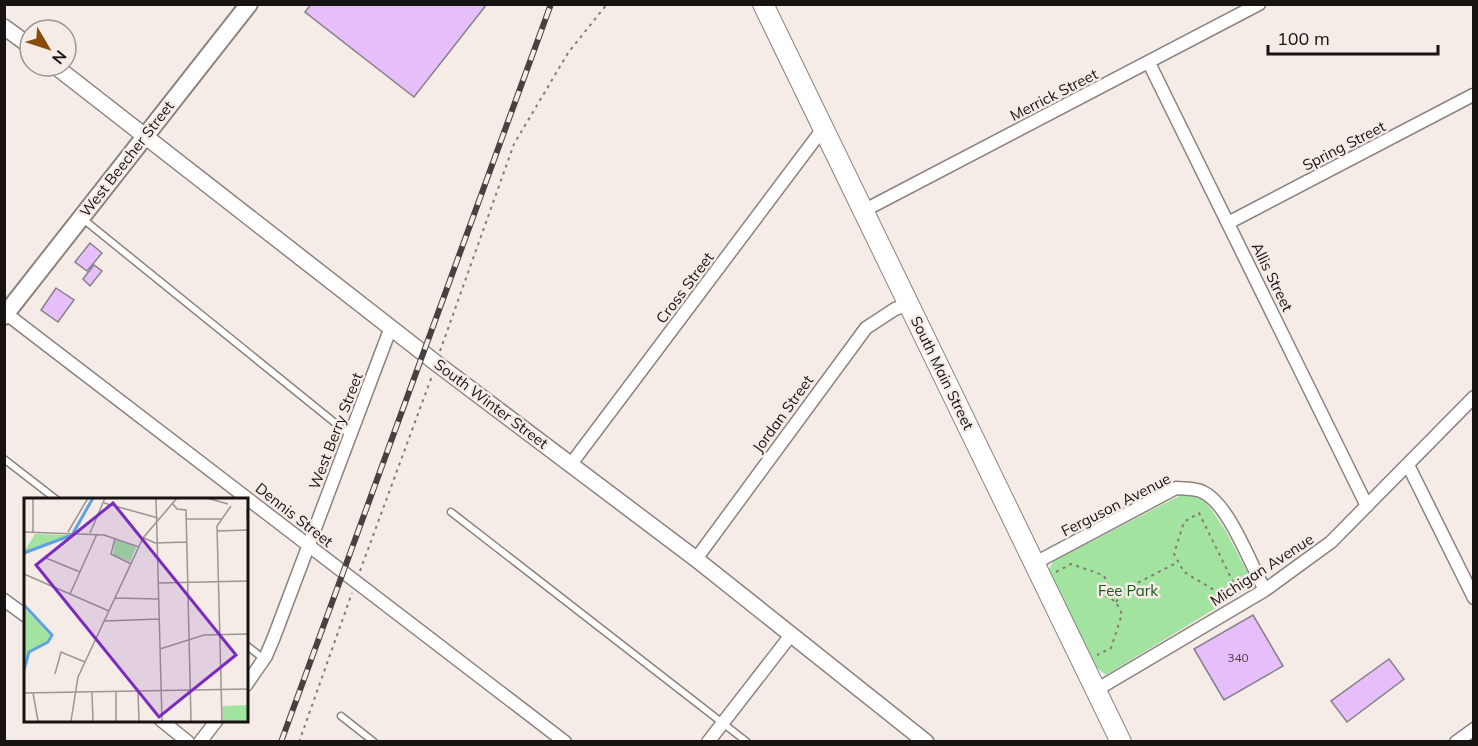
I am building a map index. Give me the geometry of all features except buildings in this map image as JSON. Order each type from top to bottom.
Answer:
[{"type":"main road","name":"West Beecher Street","points":[[5,314],[249,4]]},
{"type":"main road","name":"South Main Street","points":[[763,4],[1121,741]]},
{"type":"street","name":"Merrick Street","points":[[863,211],[1259,4]]},
{"type":"street","points":[[4,27],[18,37]]},
{"type":"street","name":"Allis Street","points":[[1149,63],[1367,506]]},
{"type":"street","name":"South Winter Street","points":[[70,78],[391,327],[696,559],[926,741]]},
{"type":"street","name":"Spring Street","points":[[1228,223],[1473,95]]},
{"type":"street","name":"Cross Street","points":[[571,464],[822,129]]},
{"type":"street","name":"Jordan Street","points":[[696,559],[866,328],[895,309],[909,304]]},
{"type":"street","name":"Dennis Street","points":[[5,314],[247,498]]},
{"type":"street","name":"West Berry Street","points":[[248,682],[264,659],[274,637],[391,327]]},
{"type":"street","name":"Michigan Avenue","points":[[1096,690],[1265,590],[1331,542],[1473,397]]},
{"type":"street","points":[[1408,465],[1473,598]]},
{"type":"street","name":"Ferguson Avenue","points":[[1035,563],[1176,488],[1186,489],[1202,491],[1214,498],[1228,516],[1265,590]]},
{"type":"street","name":"Dennis Street","points":[[248,499],[565,741]]},
{"type":"street","points":[[4,600],[24,615]]},
{"type":"street","points":[[708,741],[791,635]]},
{"type":"street","points":[[164,722],[188,741]]},
{"type":"street","points":[[200,741],[215,722]]},
{"type":"street","points":[[1456,741],[1473,729]]},
{"type":"lane","points":[[81,218],[350,436]]},
{"type":"lane","points":[[4,459],[54,498]]},
{"type":"lane","points":[[450,512],[747,741]]},
{"type":"lane","points":[[248,647],[264,659]]},
{"type":"lane","points":[[341,716],[374,741]]},
{"type":"path","points":[[1226,597],[1184,572],[1174,554],[1184,522],[1199,513],[1237,590]]},
{"type":"path","points":[[1116,602],[1126,589],[1178,562]]},
{"type":"path","points":[[1056,572],[1071,564],[1103,574],[1108,582],[1103,594],[1116,602],[1122,614],[1111,648],[1096,656]]},
{"type":"green space","name":"Fee Park","points":[[1185,493],[1202,496],[1224,528],[1254,585],[1106,675],[1096,667],[1049,569],[1054,561]]},
{"type":"railway","points":[[281,742],[551,4]]}]
